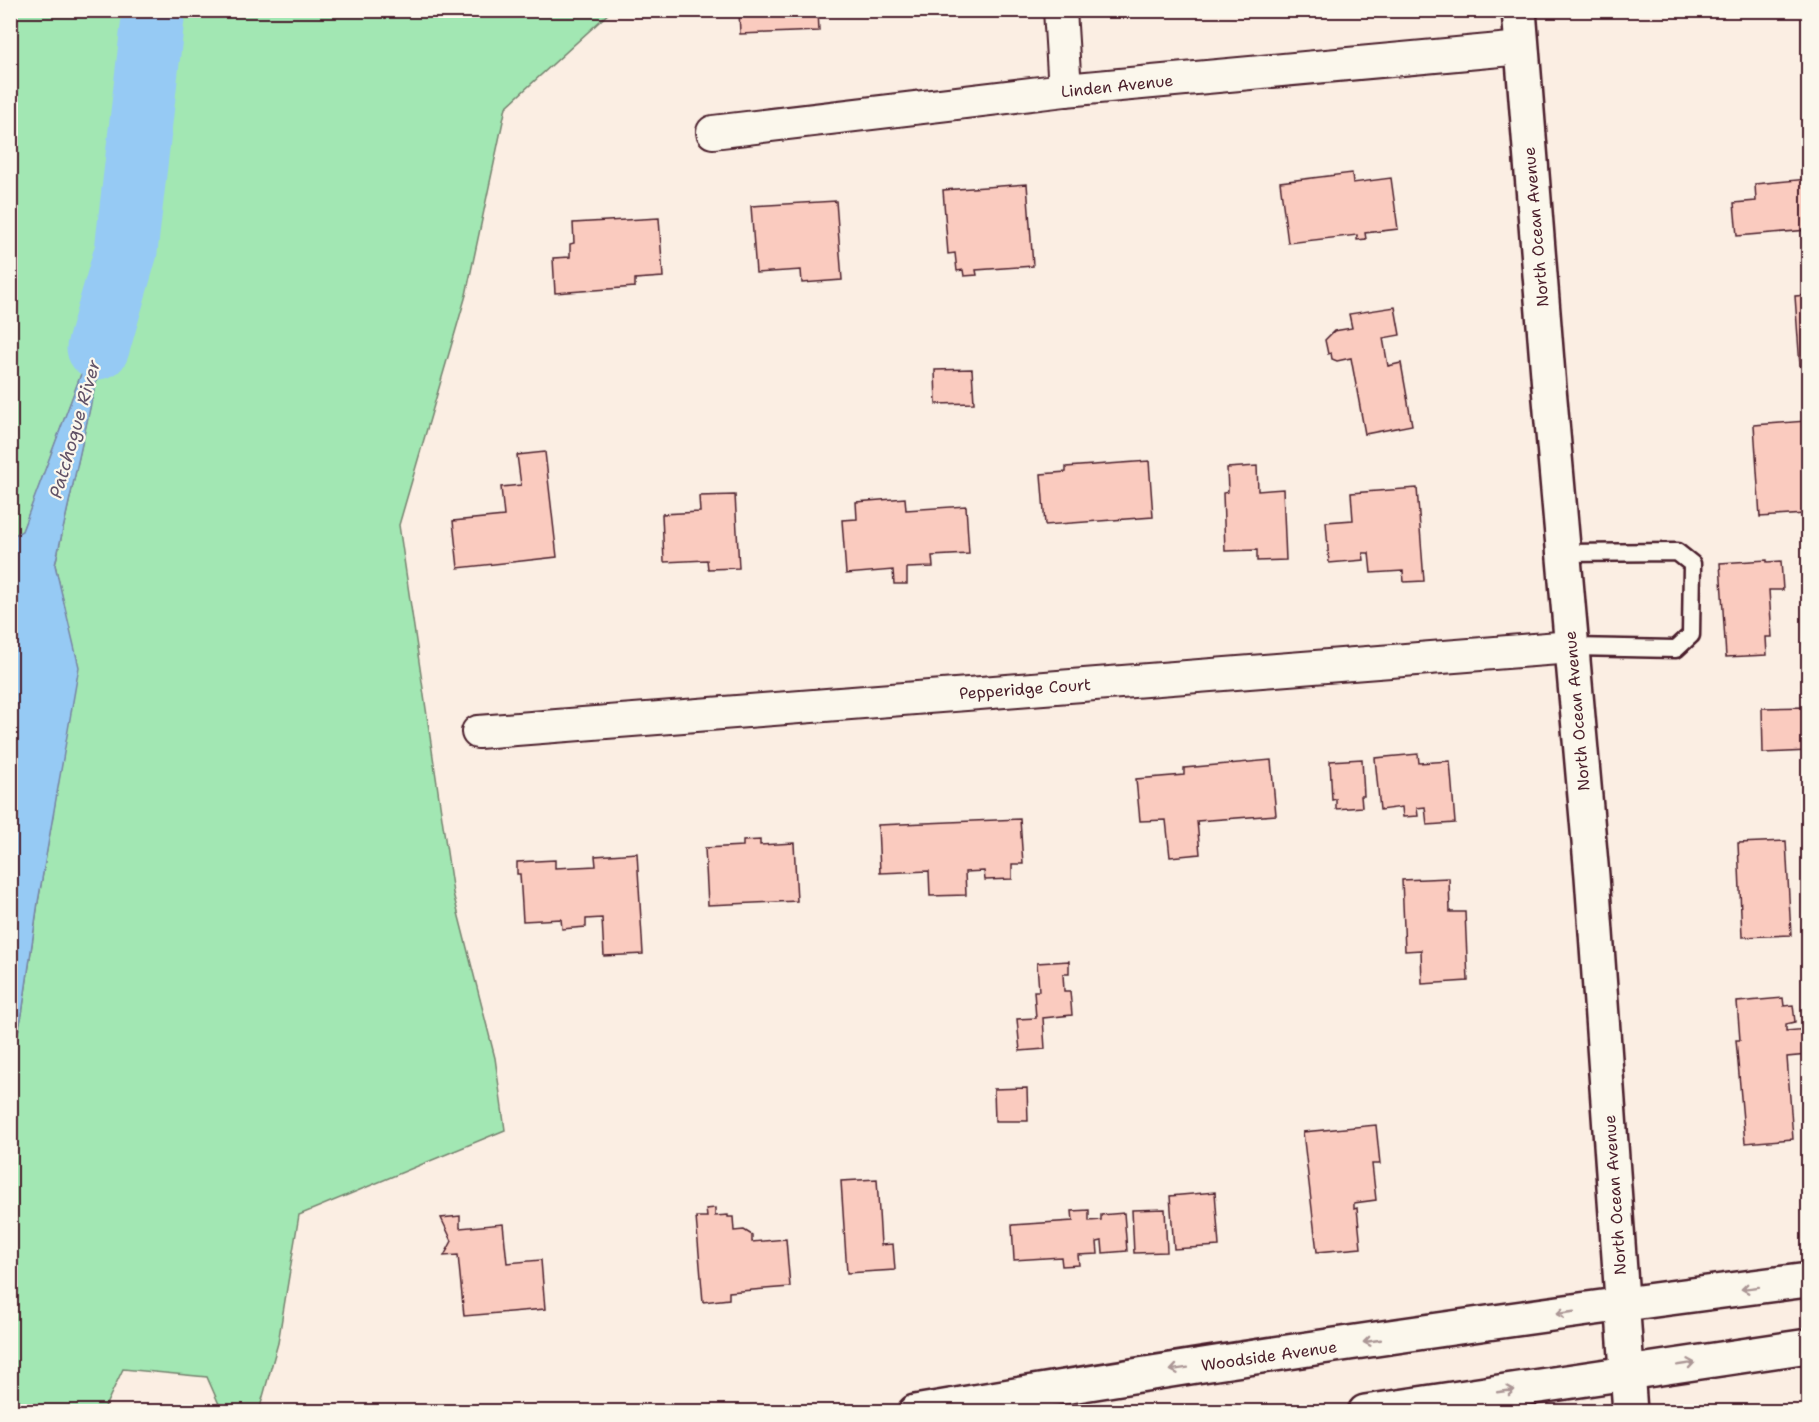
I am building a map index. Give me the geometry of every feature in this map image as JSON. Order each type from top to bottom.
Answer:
[{"type":"main road","name":"North Ocean Avenue","points":[[1520,10],[1592,876],[1630,1412]]},
{"type":"main road","name":"Woodside Avenue","points":[[915,1412],[1126,1377],[1809,1280]]},
{"type":"main road","points":[[1365,1412],[1809,1346]]},
{"type":"street","points":[[1060,10],[1065,90]]},
{"type":"street","name":"Linden Avenue","points":[[713,132],[1065,90],[1522,48]]},
{"type":"street","name":"Pepperidge Court","points":[[478,732],[1572,648]]},
{"type":"lane","points":[[1564,553],[1677,552],[1692,564],[1691,635],[1676,649],[1572,648]]},
{"type":"green space","points":[[11,11],[611,11],[506,107],[466,295],[399,525],[453,893],[495,1058],[505,1130],[299,1215],[278,1343],[259,1411],[222,1411],[207,1377],[123,1369],[103,1411],[11,1411],[11,1062],[22,1014],[38,902],[78,667],[55,565],[120,271],[22,532],[11,537]]},
{"type":"water","points":[[122,265],[55,565],[79,667],[38,902],[22,1014],[11,1062],[11,537],[22,531]]},
{"type":"building","points":[[739,10],[818,10],[819,31],[740,34]]},
{"type":"building","points":[[1352,173],[1353,183],[1391,178],[1398,229],[1365,233],[1366,239],[1357,240],[1357,235],[1288,243],[1280,182]]},
{"type":"building","points":[[1808,179],[1808,230],[1737,236],[1734,203],[1756,201],[1755,184]]},
{"type":"building","points":[[1027,184],[1033,266],[976,270],[977,275],[964,276],[963,270],[957,271],[955,253],[948,254],[943,190]]},
{"type":"building","points":[[836,201],[842,280],[802,283],[801,270],[756,273],[751,206]]},
{"type":"building","points":[[659,218],[663,277],[635,279],[635,287],[555,293],[553,258],[570,257],[570,244],[574,243],[573,223]]},
{"type":"building","points":[[1808,295],[1808,366],[1800,366],[1795,296]]},
{"type":"building","points":[[1395,307],[1400,335],[1383,338],[1388,366],[1401,363],[1412,425],[1365,434],[1351,358],[1337,361],[1332,359],[1331,353],[1328,354],[1325,340],[1334,331],[1352,328],[1349,314]]},
{"type":"building","points":[[972,369],[974,403],[936,404],[935,370]]},
{"type":"building","points":[[1806,421],[1808,498],[1804,500],[1805,514],[1760,517],[1754,425]]},
{"type":"building","points":[[545,452],[557,557],[458,568],[453,521],[504,516],[501,487],[521,485],[517,455]]},
{"type":"building","points":[[1149,461],[1153,517],[1045,525],[1041,474],[1066,472],[1066,467]]},
{"type":"building","points":[[1257,466],[1258,491],[1283,489],[1286,560],[1257,561],[1257,550],[1225,551],[1223,493],[1228,492],[1227,468]]},
{"type":"building","points":[[1417,488],[1424,581],[1404,582],[1403,571],[1371,573],[1369,553],[1363,553],[1364,560],[1329,563],[1326,522],[1353,520],[1351,493]]},
{"type":"building","points":[[735,495],[739,568],[708,569],[707,560],[664,562],[662,514],[700,512],[699,496]]},
{"type":"building","points":[[905,498],[906,510],[966,506],[969,554],[932,556],[933,567],[907,568],[907,584],[894,584],[893,570],[846,574],[842,520],[857,519],[856,502]]},
{"type":"building","points":[[1767,560],[1767,562],[1781,561],[1783,590],[1769,590],[1772,637],[1766,637],[1767,655],[1726,657],[1720,563]]},
{"type":"building","points":[[1808,707],[1808,751],[1763,753],[1762,708]]},
{"type":"building","points":[[1418,754],[1419,763],[1450,761],[1455,823],[1427,825],[1425,807],[1417,808],[1418,816],[1403,817],[1402,807],[1380,810],[1375,758]]},
{"type":"building","points":[[1362,759],[1364,796],[1361,796],[1362,807],[1336,809],[1336,799],[1332,800],[1330,761]]},
{"type":"building","points":[[1271,760],[1276,815],[1197,821],[1200,854],[1170,857],[1166,820],[1140,821],[1136,779],[1184,775],[1184,768]]},
{"type":"building","points":[[1020,819],[1023,864],[1012,864],[1012,879],[985,880],[984,871],[965,872],[966,895],[930,896],[929,871],[880,873],[878,825]]},
{"type":"building","points":[[760,840],[760,845],[794,843],[797,901],[708,905],[705,848],[743,846],[743,841]]},
{"type":"building","points":[[1786,841],[1791,935],[1742,937],[1738,843]]},
{"type":"building","points":[[637,853],[643,954],[604,956],[602,918],[586,919],[586,927],[562,929],[561,919],[523,921],[517,862],[555,860],[555,868],[596,866],[595,856]]},
{"type":"building","points":[[1449,878],[1450,912],[1465,912],[1468,981],[1422,984],[1421,950],[1405,951],[1402,880]]},
{"type":"building","points":[[1069,961],[1069,974],[1063,974],[1064,991],[1070,991],[1072,1015],[1043,1018],[1045,1049],[1020,1051],[1017,1019],[1036,1018],[1034,991],[1039,991],[1037,963]]},
{"type":"building","points":[[1783,998],[1784,1006],[1793,1005],[1795,1022],[1786,1024],[1786,1031],[1808,1029],[1808,1055],[1787,1057],[1793,1139],[1745,1143],[1736,1040],[1740,1040],[1737,1002]]},
{"type":"building","points":[[1027,1088],[1028,1121],[995,1121],[994,1089]]},
{"type":"building","points":[[1376,1125],[1380,1164],[1372,1164],[1376,1200],[1354,1203],[1354,1209],[1357,1208],[1361,1248],[1317,1252],[1303,1132]]},
{"type":"building","points":[[877,1179],[881,1245],[893,1244],[895,1270],[847,1273],[841,1181]]},
{"type":"building","points":[[1215,1192],[1219,1246],[1174,1249],[1170,1196]]},
{"type":"building","points":[[715,1208],[715,1216],[733,1217],[734,1231],[744,1230],[752,1235],[752,1242],[786,1239],[790,1287],[729,1292],[729,1299],[703,1302],[696,1217],[707,1217],[706,1209]]},
{"type":"building","points":[[1165,1209],[1167,1252],[1134,1253],[1132,1210]]},
{"type":"building","points":[[1089,1210],[1089,1221],[1101,1220],[1101,1215],[1124,1213],[1127,1251],[1103,1253],[1102,1241],[1097,1242],[1098,1254],[1078,1255],[1079,1265],[1062,1266],[1061,1257],[1014,1260],[1012,1225],[1073,1221],[1072,1211]]},
{"type":"building","points":[[460,1216],[460,1228],[503,1224],[507,1263],[541,1260],[545,1309],[464,1316],[458,1255],[444,1256],[452,1241],[441,1218]]},
{"type":"waterway","name":"Patchogue River","points":[[98,348],[126,251],[154,10]]}]
